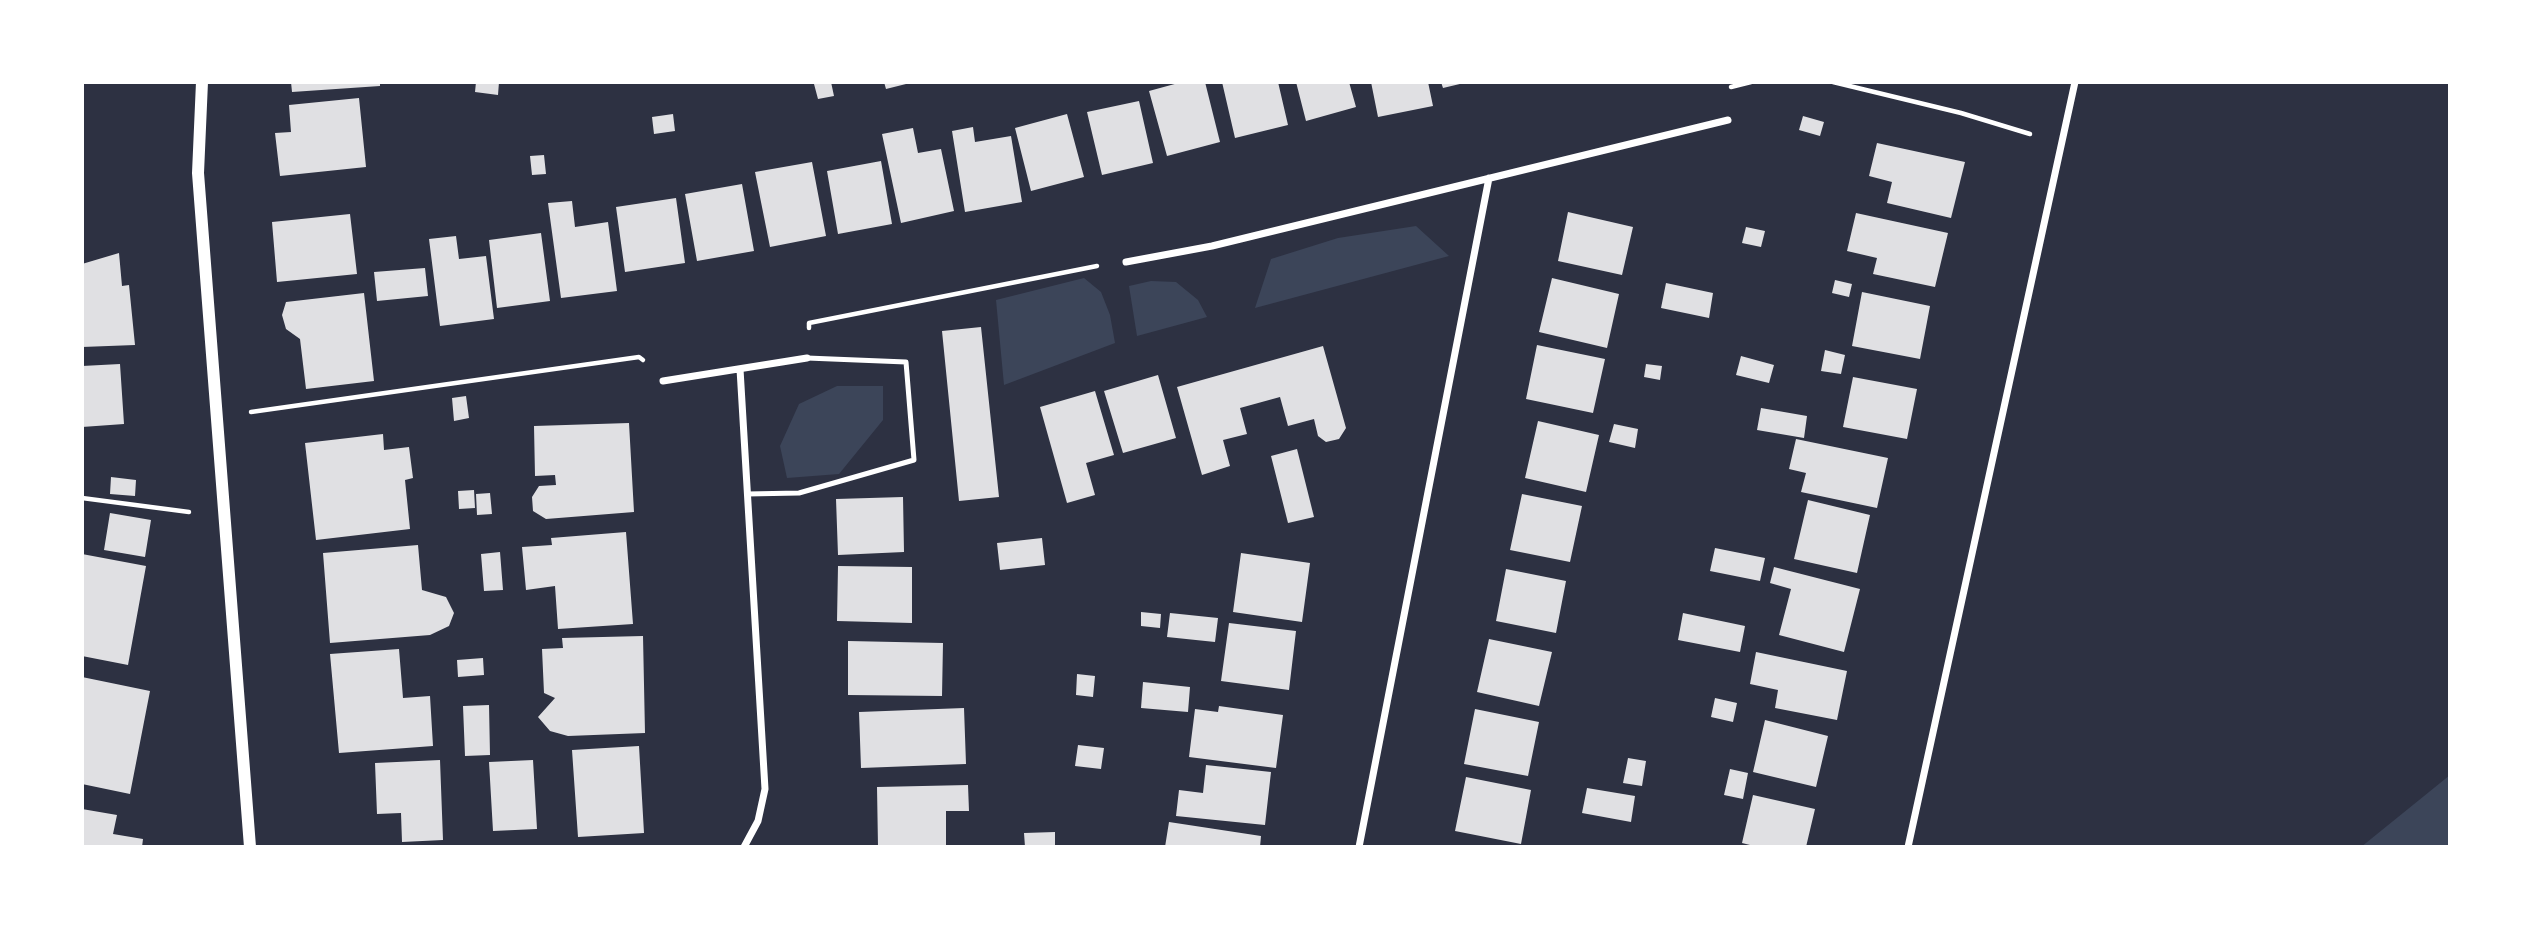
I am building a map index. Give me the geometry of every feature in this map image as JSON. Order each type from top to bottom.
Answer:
[{"type":"street","points":[[202,82],[198,173],[250,847]]},
{"type":"street","points":[[1908,847],[2075,82]]},
{"type":"street","points":[[1126,262],[1212,246],[1728,120]]},
{"type":"street","points":[[1359,847],[1489,178]]},
{"type":"street","points":[[663,381],[807,358]]},
{"type":"street","points":[[740,369],[765,789],[758,821],[744,847]]},
{"type":"lane","points":[[747,494],[799,493],[914,460],[906,362],[807,358]]},
{"type":"path","points":[[1833,82],[1961,113],[2062,143]]},
{"type":"path","points":[[807,358],[809,323],[1126,262]]},
{"type":"path","points":[[217,417],[639,357],[663,381]]},
{"type":"path","points":[[82,498],[224,517]]},
{"type":"shaded area","points":[[1416,226],[1449,256],[1255,308],[1271,259],[1338,238]]},
{"type":"shaded area","points":[[1084,278],[1101,292],[1110,315],[1115,343],[1004,385],[996,300]]},
{"type":"shaded area","points":[[1151,281],[1176,282],[1198,300],[1207,317],[1137,336],[1129,286]]},
{"type":"shaded area","points":[[837,386],[883,386],[883,420],[839,474],[787,478],[780,446],[799,404]]},
{"type":"shaded area","points":[[2450,775],[2450,847],[2361,847]]},
{"type":"building","points":[[291,82],[380,82],[380,86],[292,92]]},
{"type":"building","points":[[476,82],[499,82],[498,95],[475,92]]},
{"type":"building","points":[[831,82],[834,96],[818,99],[814,84]]},
{"type":"building","points":[[884,82],[910,82],[910,83],[886,89]]},
{"type":"building","points":[[1182,82],[1205,82],[1220,142],[1167,156],[1149,91]]},
{"type":"building","points":[[1222,82],[1278,82],[1288,125],[1235,138]]},
{"type":"building","points":[[1296,82],[1349,82],[1356,107],[1306,121]]},
{"type":"building","points":[[1371,82],[1428,82],[1433,106],[1378,117]]},
{"type":"building","points":[[1441,82],[1464,82],[1464,83],[1443,88]]},
{"type":"building","points":[[359,98],[366,167],[280,176],[275,133],[291,132],[289,105]]},
{"type":"building","points":[[1139,101],[1153,163],[1102,175],[1087,112]]},
{"type":"building","points":[[673,114],[675,131],[654,134],[652,117]]},
{"type":"building","points":[[1067,114],[1084,177],[1031,191],[1015,128]]},
{"type":"building","points":[[1803,116],[1824,122],[1820,136],[1799,130]]},
{"type":"building","points":[[973,127],[975,142],[1011,136],[1022,202],[965,212],[952,131]]},
{"type":"building","points":[[913,128],[918,153],[941,149],[954,211],[901,223],[882,134]]},
{"type":"building","points":[[1877,143],[1965,162],[1951,218],[1887,203],[1892,182],[1869,176]]},
{"type":"building","points":[[544,155],[546,174],[532,175],[530,156]]},
{"type":"building","points":[[881,161],[892,224],[838,234],[827,171]]},
{"type":"building","points":[[812,162],[826,236],[770,247],[755,172]]},
{"type":"building","points":[[742,184],[754,251],[697,261],[685,194]]},
{"type":"building","points":[[676,198],[685,263],[625,272],[616,207]]},
{"type":"building","points":[[572,201],[575,227],[608,222],[617,291],[561,298],[548,203]]},
{"type":"building","points":[[1568,212],[1633,227],[1622,275],[1558,261]]},
{"type":"building","points":[[1856,213],[1948,233],[1935,287],[1873,274],[1877,258],[1847,251]]},
{"type":"building","points":[[350,214],[357,274],[277,282],[272,222]]},
{"type":"building","points":[[1746,227],[1765,231],[1761,247],[1742,243]]},
{"type":"building","points":[[541,233],[550,301],[497,308],[489,240]]},
{"type":"building","points":[[456,236],[459,259],[486,256],[494,319],[440,326],[429,239]]},
{"type":"building","points":[[119,253],[122,286],[129,285],[135,345],[82,347],[82,264]]},
{"type":"building","points":[[425,268],[428,296],[377,301],[374,272]]},
{"type":"building","points":[[1552,278],[1619,294],[1607,348],[1539,332]]},
{"type":"building","points":[[1835,280],[1852,284],[1849,297],[1832,293]]},
{"type":"building","points":[[1666,283],[1713,293],[1709,318],[1661,308]]},
{"type":"building","points":[[1862,292],[1930,306],[1920,359],[1852,346]]},
{"type":"building","points":[[364,293],[374,381],[306,389],[300,339],[286,329],[282,315],[286,302]]},
{"type":"building","points":[[981,327],[999,497],[959,501],[942,331]]},
{"type":"building","points":[[1537,345],[1605,359],[1593,413],[1526,399]]},
{"type":"building","points":[[1323,346],[1346,428],[1339,439],[1326,442],[1318,436],[1314,419],[1288,426],[1280,397],[1240,408],[1247,434],[1223,440],[1230,466],[1202,475],[1177,387]]},
{"type":"building","points":[[1825,350],[1845,355],[1841,374],[1821,371]]},
{"type":"building","points":[[1741,356],[1774,365],[1769,383],[1736,375]]},
{"type":"building","points":[[120,364],[124,424],[82,427],[82,366]]},
{"type":"building","points":[[1646,364],[1662,366],[1660,380],[1644,377]]},
{"type":"building","points":[[1158,375],[1176,438],[1123,453],[1104,391]]},
{"type":"building","points":[[1853,377],[1917,389],[1907,439],[1843,427]]},
{"type":"building","points":[[1095,391],[1114,455],[1086,463],[1095,495],[1067,503],[1040,407]]},
{"type":"building","points":[[466,396],[469,418],[454,421],[452,398]]},
{"type":"building","points":[[1761,408],[1807,416],[1804,438],[1757,430]]},
{"type":"building","points":[[1538,421],[1599,435],[1586,492],[1525,478]]},
{"type":"building","points":[[629,423],[634,512],[546,519],[533,511],[532,497],[539,486],[556,485],[555,475],[535,476],[534,426]]},
{"type":"building","points":[[1614,424],[1638,429],[1635,448],[1609,442]]},
{"type":"building","points":[[383,434],[384,450],[409,447],[413,478],[405,480],[410,529],[316,540],[305,443]]},
{"type":"building","points":[[1796,439],[1888,458],[1877,508],[1801,492],[1806,473],[1789,469]]},
{"type":"building","points":[[1297,449],[1314,517],[1288,523],[1271,456]]},
{"type":"building","points":[[111,477],[136,480],[135,496],[110,494]]},
{"type":"building","points":[[474,490],[475,508],[459,509],[458,491]]},
{"type":"building","points":[[490,493],[492,514],[477,515],[476,494]]},
{"type":"building","points":[[1522,494],[1582,506],[1570,562],[1510,550]]},
{"type":"building","points":[[903,497],[904,552],[838,555],[836,499]]},
{"type":"building","points":[[1808,500],[1870,515],[1857,573],[1794,559]]},
{"type":"building","points":[[110,513],[151,520],[145,557],[104,550]]},
{"type":"building","points":[[626,532],[633,624],[558,629],[555,586],[526,590],[522,547],[552,545],[551,538]]},
{"type":"building","points":[[1042,538],[1045,565],[1000,570],[997,543]]},
{"type":"building","points":[[418,545],[422,590],[446,597],[454,613],[449,626],[430,635],[330,643],[323,553]]},
{"type":"building","points":[[1715,548],[1765,558],[1760,581],[1710,571]]},
{"type":"building","points":[[500,552],[503,590],[484,591],[481,554]]},
{"type":"building","points":[[1241,553],[1310,563],[1302,622],[1233,612]]},
{"type":"building","points":[[82,554],[146,566],[128,665],[82,656]]},
{"type":"building","points":[[838,566],[912,567],[912,623],[837,621]]},
{"type":"building","points":[[1774,567],[1860,589],[1844,652],[1779,635],[1791,589],[1770,583]]},
{"type":"building","points":[[1506,569],[1566,581],[1556,633],[1496,621]]},
{"type":"building","points":[[1141,612],[1161,614],[1160,628],[1141,626]]},
{"type":"building","points":[[1170,613],[1218,618],[1215,642],[1167,637]]},
{"type":"building","points":[[1683,613],[1745,626],[1740,652],[1678,640]]},
{"type":"building","points":[[1229,623],[1296,631],[1289,690],[1221,681]]},
{"type":"building","points":[[643,636],[645,733],[568,736],[550,731],[538,717],[555,698],[544,693],[542,649],[563,648],[562,638]]},
{"type":"building","points":[[1489,639],[1552,652],[1539,706],[1477,692]]},
{"type":"building","points":[[848,641],[943,643],[942,696],[848,695]]},
{"type":"building","points":[[399,649],[403,698],[430,696],[433,746],[339,753],[330,654]]},
{"type":"building","points":[[1756,652],[1847,671],[1837,720],[1775,708],[1778,690],[1750,684]]},
{"type":"building","points":[[483,658],[484,675],[458,677],[457,660]]},
{"type":"building","points":[[1077,674],[1095,676],[1093,697],[1076,695]]},
{"type":"building","points":[[82,677],[150,691],[130,794],[82,784]]},
{"type":"building","points":[[1143,682],[1190,687],[1188,712],[1141,708]]},
{"type":"building","points":[[1715,698],[1737,703],[1733,722],[1711,717]]},
{"type":"building","points":[[489,705],[490,755],[465,756],[463,706]]},
{"type":"building","points":[[1219,706],[1283,715],[1276,768],[1189,757],[1195,709],[1218,712]]},
{"type":"building","points":[[964,708],[966,764],[861,768],[859,712]]},
{"type":"building","points":[[1475,709],[1539,722],[1528,776],[1464,764]]},
{"type":"building","points":[[1765,720],[1828,736],[1816,787],[1753,772]]},
{"type":"building","points":[[1078,745],[1104,748],[1101,769],[1075,766]]},
{"type":"building","points":[[639,746],[644,833],[578,837],[572,750]]},
{"type":"building","points":[[1628,758],[1646,761],[1642,786],[1623,783]]},
{"type":"building","points":[[440,760],[443,840],[402,842],[401,813],[377,814],[375,763]]},
{"type":"building","points":[[533,760],[537,829],[493,831],[489,762]]},
{"type":"building","points":[[1206,765],[1271,772],[1265,825],[1176,816],[1179,790],[1203,793]]},
{"type":"building","points":[[1730,769],[1748,773],[1743,799],[1724,795]]},
{"type":"building","points":[[1466,777],[1531,790],[1521,844],[1455,831]]},
{"type":"building","points":[[968,785],[969,811],[946,811],[946,847],[878,847],[877,787]]},
{"type":"building","points":[[1587,788],[1635,796],[1631,822],[1582,813]]},
{"type":"building","points":[[1753,795],[1815,809],[1806,847],[1758,847],[1742,843]]},
{"type":"building","points":[[82,809],[117,815],[113,834],[143,839],[142,847],[82,847]]},
{"type":"building","points":[[1169,822],[1261,836],[1260,847],[1165,847]]},
{"type":"building","points":[[1055,832],[1055,847],[1025,847],[1024,833]]}]
